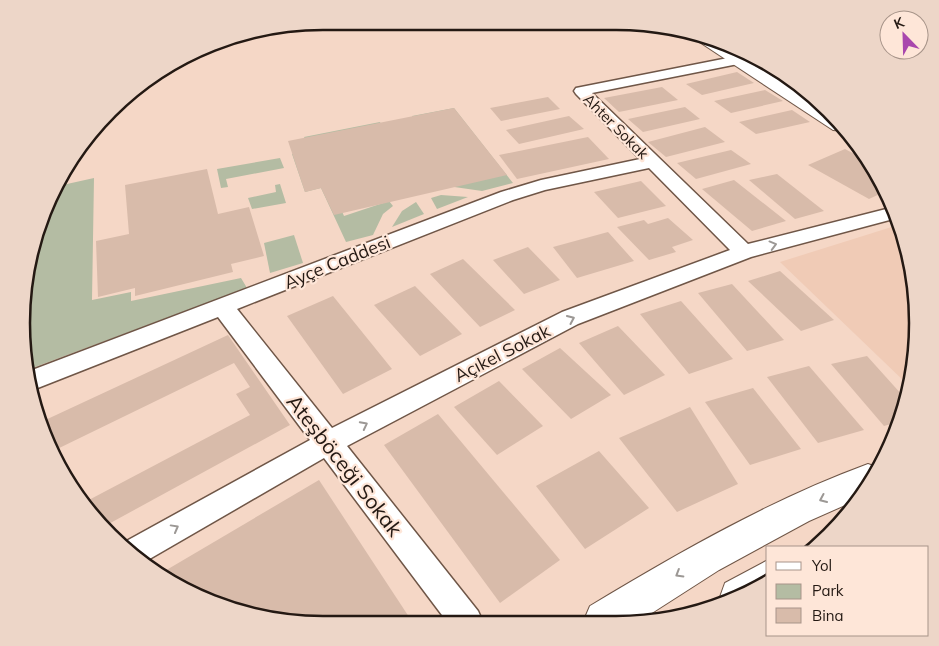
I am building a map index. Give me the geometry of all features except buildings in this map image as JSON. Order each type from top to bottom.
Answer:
[{"type":"street","points":[[723,50],[801,97]]},
{"type":"street","name":"Ahter Sokak","points":[[738,60],[581,91],[744,252]]},
{"type":"street","name":"Ayçe Caddesi","points":[[36,379],[223,308],[507,196],[567,179],[653,162]]},
{"type":"street","name":"Açıkel Sokak","points":[[138,549],[328,443],[570,318],[744,252],[888,214]]},
{"type":"street","name":"Ateşböceği Sokak","points":[[223,308],[462,616]]},
{"type":"street","points":[[610,616],[706,557],[798,510],[863,481]]},
{"type":"shaded area","points":[[892,227],[903,266],[908,304],[908,342],[903,380],[780,262]]},
{"type":"green space","points":[[454,108],[513,183],[482,191],[323,168],[344,216],[389,201],[393,206],[383,214],[373,235],[346,242],[321,188],[305,192],[292,154],[311,151],[304,137],[380,122],[384,131],[416,124],[412,116]]},
{"type":"green space","points":[[280,158],[284,168],[226,179],[228,187],[221,188],[217,169]]},
{"type":"green space","points":[[94,178],[92,300],[131,292],[131,301],[241,278],[247,288],[34,367],[30,323],[36,266],[52,211],[64,185]]},
{"type":"green space","points":[[280,184],[286,203],[252,209],[248,198],[276,192],[275,185]]},
{"type":"green space","points":[[441,195],[468,197],[437,209],[431,198]]},
{"type":"green space","points":[[416,202],[424,214],[392,227],[402,211]]},
{"type":"green space","points":[[294,235],[303,263],[270,273],[264,243]]}]
